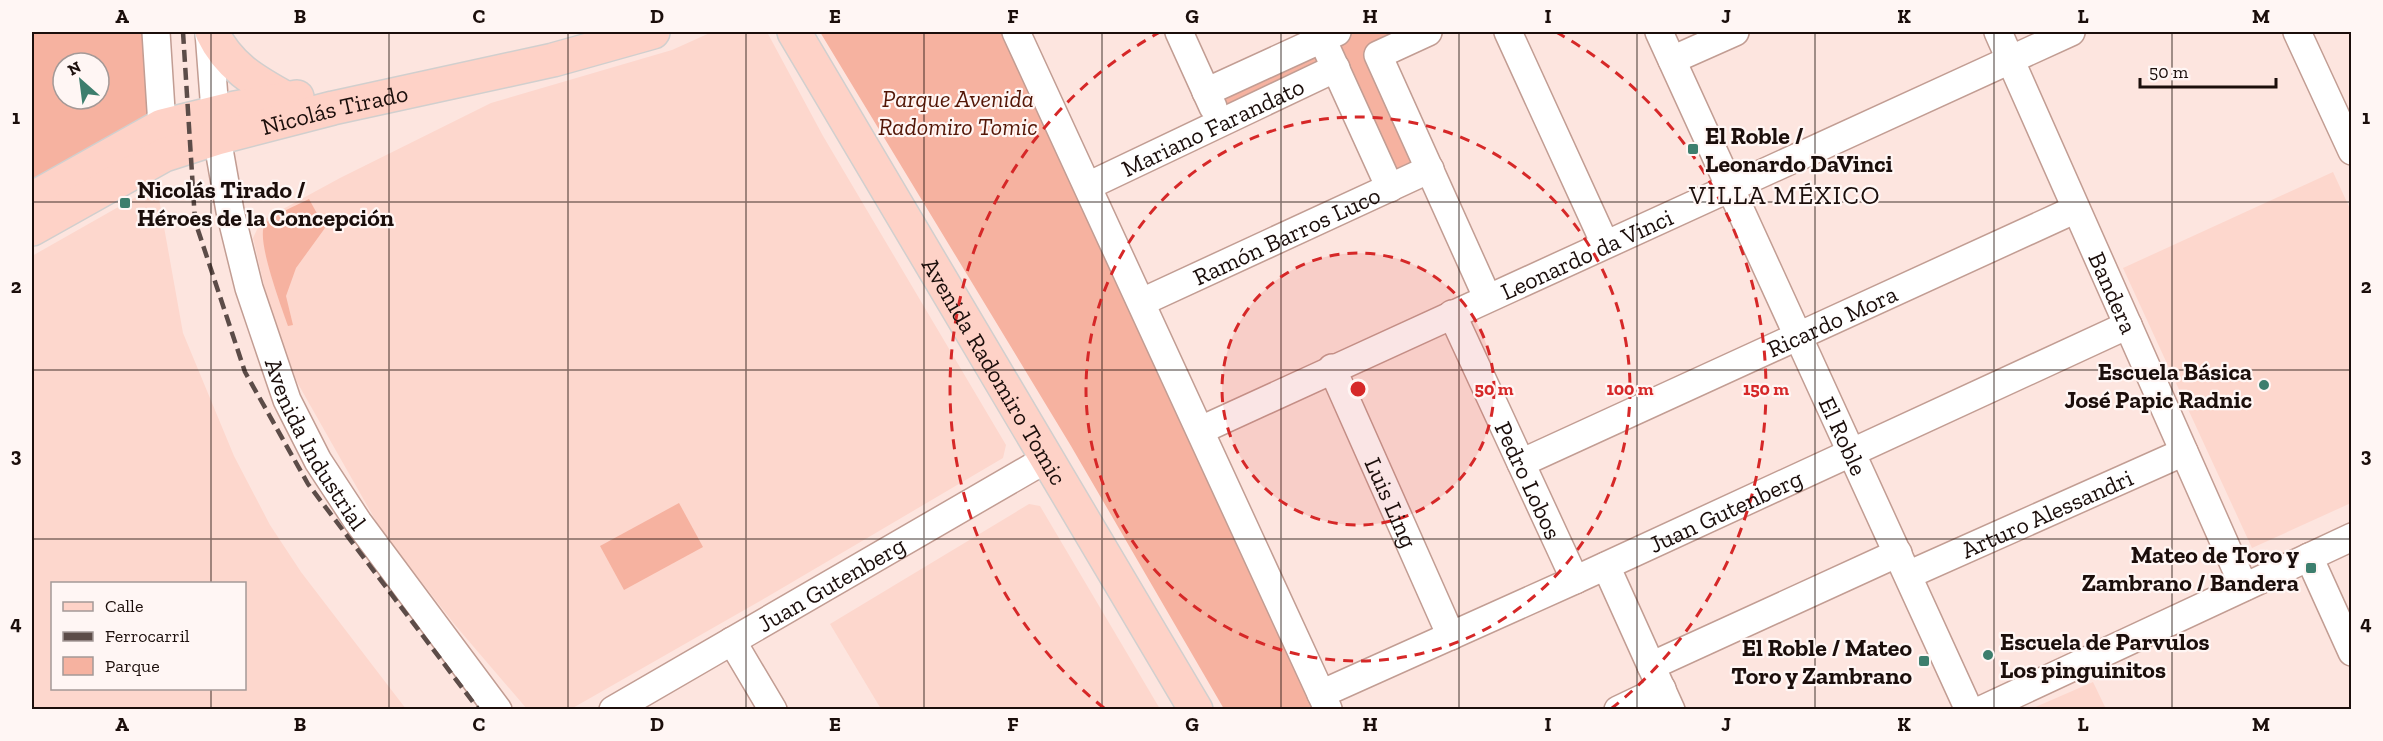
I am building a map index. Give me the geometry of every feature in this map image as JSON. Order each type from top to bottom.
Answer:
[{"type":"main road","points":[[211,32],[220,49],[240,71],[287,99]]},
{"type":"main road","name":"Nicolás Tirado","points":[[32,229],[216,125],[287,99],[416,72],[582,32]]},
{"type":"main road","name":"Nicolás Tirado","points":[[32,200],[162,126],[216,125],[333,108],[554,60],[653,32]]},
{"type":"main road","name":"Avenida Radomiro Tomic","points":[[794,32],[1196,710]]},
{"type":"street","points":[[156,32],[162,126]]},
{"type":"street","name":"Avenida Industrial","points":[[211,32],[216,125],[230,211],[249,288],[287,400],[318,461],[358,522],[498,710]]},
{"type":"street","points":[[1016,32],[1325,702]]},
{"type":"street","points":[[1179,32],[1220,122]]},
{"type":"street","points":[[1428,32],[1378,55],[1487,297]]},
{"type":"street","points":[[1508,32],[1605,244]]},
{"type":"street","name":"El Roble","points":[[1659,32],[1969,710]]},
{"type":"street","points":[[1672,60],[1735,32]]},
{"type":"street","name":"Bandera","points":[[1998,32],[2244,587]]},
{"type":"street","name":"Leonardo da Vinci","points":[[1201,430],[1487,297],[2071,32]]},
{"type":"street","points":[[2297,32],[2352,151]]},
{"type":"street","points":[[1326,34],[1336,68],[1390,188]]},
{"type":"street","name":"Mariano Farandato","points":[[1206,92],[1326,34]]},
{"type":"street","name":"Mariano Farandato","points":[[1088,186],[1336,68]]},
{"type":"street","name":"Ramón Barros Luco","points":[[1142,302],[1430,169]]},
{"type":"street","name":"Ricardo Mora","points":[[1521,463],[1798,334],[2076,209]]},
{"type":"street","name":"Pedro Lobos","points":[[1452,314],[1575,580]]},
{"type":"street","name":"Juan Gutenberg","points":[[1325,702],[1451,636],[2128,325]]},
{"type":"street","name":"Luis Ling","points":[[1332,368],[1451,636]]},
{"type":"street","name":"Arturo Alessandri","points":[[1618,710],[1903,564],[2184,452]]},
{"type":"street","name":"Juan Gutenberg","points":[[613,710],[1048,458]]},
{"type":"street","points":[[1981,710],[2352,537]]},
{"type":"street","points":[[2309,557],[2352,652]]},
{"type":"street","points":[[1606,566],[1662,688]]},
{"type":"street","points":[[732,641],[773,710]]},
{"type":"shaded area","points":[[712,32],[767,32],[823,136],[1006,445],[1003,458],[571,709],[527,709],[455,625],[381,530],[297,382],[269,307],[253,238],[261,221],[340,178],[491,103],[672,50]]},
{"type":"shaded area","name":"Escuela Básica José Papic Radnic","points":[[2333,172],[2351,211],[2351,503],[2252,548],[2123,268]]},
{"type":"shaded area","points":[[143,193],[159,199],[183,333],[234,456],[270,525],[301,572],[406,709],[32,709],[32,256]]},
{"type":"shaded area","points":[[1029,504],[1040,506],[1160,709],[881,709],[830,624]]},
{"type":"shaded area","points":[[2093,682],[2106,709],[2031,709]]},
{"type":"green space","points":[[32,32],[144,32],[150,117],[32,180]]},
{"type":"green space","name":"Parque Avenida Radomiro Tomic","points":[[820,32],[1006,32],[1318,709],[1224,709],[1071,446]]},
{"type":"green space","points":[[1355,32],[1410,32],[1370,49],[1413,159],[1413,168],[1397,175],[1337,46],[1343,37]]},
{"type":"green space","points":[[1316,49],[1325,67],[1224,112],[1216,94]]},
{"type":"green space","points":[[309,199],[325,228],[296,268],[286,296],[293,325],[288,326],[270,274],[263,232],[265,224],[273,217]]},
{"type":"green space","points":[[679,503],[703,547],[624,590],[600,546]]},
{"type":"railway","points":[[183,32],[195,221],[245,372],[308,484],[479,710]]},
{"type":"place","name":"El Roble / Leonardo DaVinci","points":[[1693,149]]},
{"type":"place","name":"Nicolás Tirado / Héroes de la Concepción","points":[[125,203]]},
{"type":"place","name":"Escuela Básica José Papic Radnic","points":[[2264,385]]},
{"type":"place","name":"Mateo de Toro y Zambrano / Bandera","points":[[2311,568]]},
{"type":"place","name":"Escuela de Parvulos Los pinguinitos","points":[[1988,655]]},
{"type":"place","name":"El Roble / Mateo Toro y Zambrano","points":[[1924,661]]},
{"type":"district","name":"VILLA MÉXICO","points":[[1785,195]]}]
